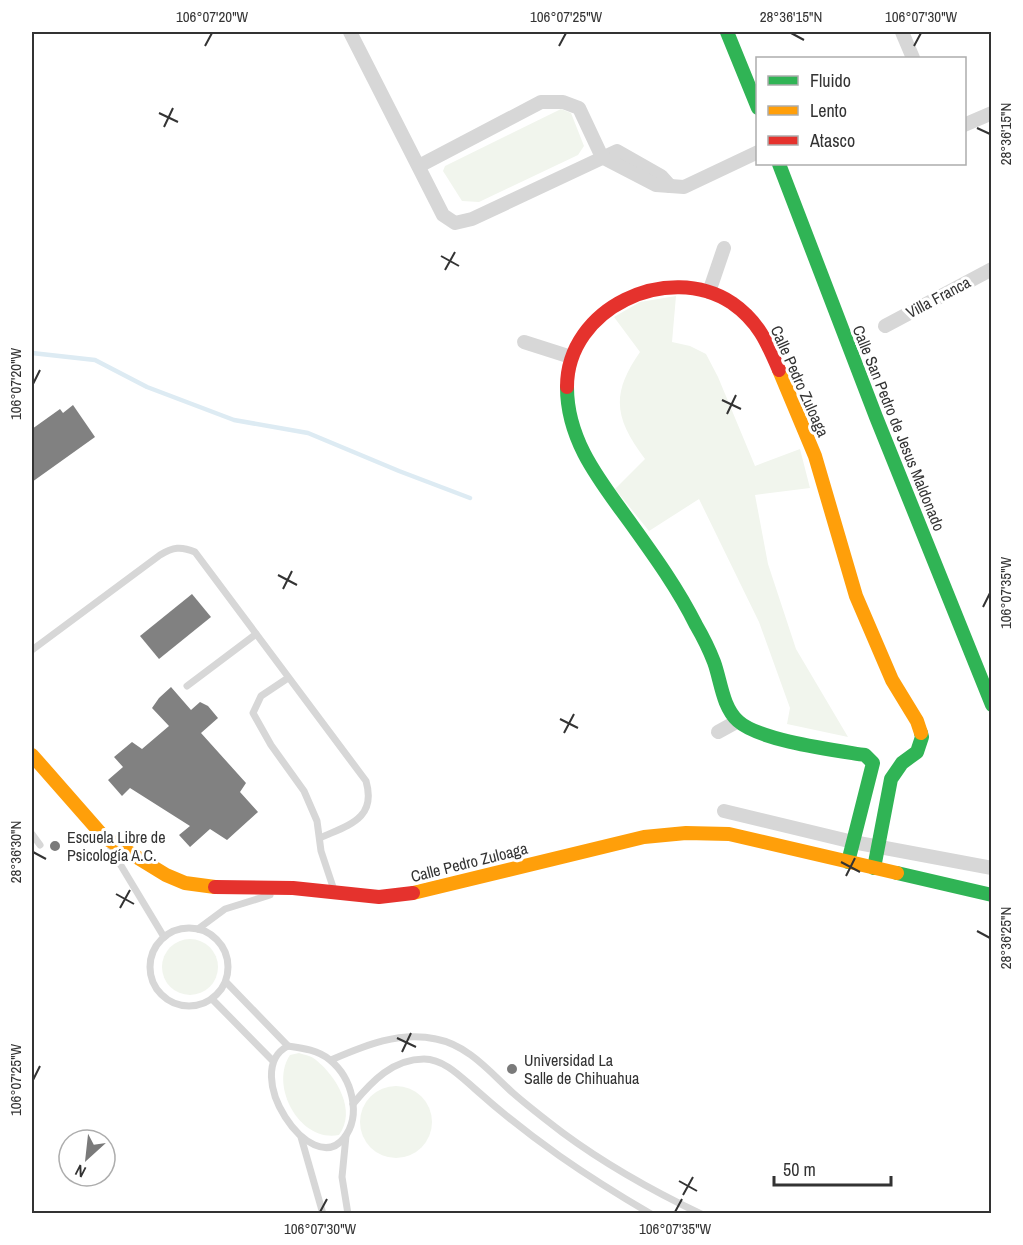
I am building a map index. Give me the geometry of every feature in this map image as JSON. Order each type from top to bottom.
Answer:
[{"type":"street","points":[[350,32],[443,215],[455,223],[472,219],[617,151],[661,176],[670,186],[684,187],[756,153]]},
{"type":"street","points":[[727,32],[756,103]]},
{"type":"street","points":[[902,32],[912,57]]},
{"type":"street","points":[[419,166],[541,102],[563,102],[579,108],[602,157]]},
{"type":"street","points":[[966,124],[992,113]]},
{"type":"street","name":"Calle San Pedro de Jesus Maldonado","points":[[779,165],[876,417],[992,705]]},
{"type":"street","points":[[709,292],[724,248]]},
{"type":"street","name":"Villa Franca","points":[[885,326],[992,269]]},
{"type":"street","name":"Calle Pedro Zuloaga","points":[[738,721],[724,697],[714,663],[688,610],[655,557],[595,474],[571,426],[568,372],[574,346],[588,327],[605,311],[648,290],[673,288],[709,292],[740,309],[755,321],[765,337],[815,456],[856,596],[892,680],[917,721],[922,737],[917,752],[897,768],[891,779],[874,868]]},
{"type":"street","points":[[524,342],[571,357]]},
{"type":"street","points":[[718,732],[738,721],[760,732],[865,755],[872,760],[848,862]]},
{"type":"street","name":"Calle Pedro Zuloaga","points":[[32,754],[104,837],[142,862],[185,883],[222,887],[293,888],[379,897],[405,895],[610,845],[674,832],[706,832],[729,834],[992,895]]},
{"type":"street","points":[[724,811],[853,842],[992,868]]},
{"type":"lane","points":[[32,650],[170,548],[180,547],[195,552],[366,781],[370,795],[369,803],[362,816],[320,838]]},
{"type":"lane","points":[[186,686],[256,634]]},
{"type":"lane","points":[[288,678],[261,696],[253,713],[271,745],[304,791],[317,821],[326,870],[335,892]]},
{"type":"lane","points":[[32,834],[40,845]]},
{"type":"lane","name":"Calle Pedro Zuloaga","points":[[104,837],[164,937]]},
{"type":"lane","points":[[198,929],[225,909],[293,888]]},
{"type":"lane","points":[[180,929],[198,929],[209,933],[224,949],[228,960],[226,982],[220,992],[200,1005],[187,1006],[174,1003],[162,996],[154,985],[150,973],[153,953],[164,937],[180,929]]},
{"type":"lane","points":[[226,982],[288,1046]]},
{"type":"lane","points":[[212,999],[272,1060]]},
{"type":"lane","points":[[331,1060],[373,1043],[399,1038],[420,1036],[454,1044],[470,1054],[514,1094],[580,1144],[631,1177],[701,1214]]},
{"type":"lane","points":[[288,1046],[309,1050],[331,1060],[347,1082],[351,1090],[353,1121],[346,1136],[339,1144],[322,1148],[311,1144],[301,1137],[287,1120],[279,1105],[271,1071],[272,1060],[278,1050],[288,1046]]},
{"type":"lane","points":[[353,1104],[371,1083],[403,1062],[426,1059],[440,1063],[455,1072],[510,1120],[556,1155],[651,1214]]},
{"type":"lane","points":[[346,1136],[342,1177],[348,1214]]},
{"type":"lane","points":[[301,1137],[323,1214]]},
{"type":"shaded area","points":[[561,109],[571,113],[584,146],[578,155],[479,202],[462,201],[443,171],[445,166]]},
{"type":"shaded area","points":[[676,296],[672,342],[690,346],[706,354],[755,466],[800,449],[810,488],[755,495],[768,564],[796,649],[848,737],[787,724],[790,708],[759,622],[699,499],[649,531],[615,489],[645,459],[627,431],[620,407],[620,394],[624,381],[640,352],[614,317],[640,302]]},
{"type":"shaded area","points":[[184,939],[196,939],[206,943],[214,951],[218,967],[214,983],[206,991],[196,995],[184,995],[174,991],[166,983],[162,973],[162,961],[166,951],[174,943]]},
{"type":"shaded area","points":[[299,1053],[314,1059],[324,1067],[342,1095],[346,1116],[339,1135],[325,1135],[312,1130],[292,1110],[283,1082],[284,1068],[290,1055]]},
{"type":"shaded area","points":[[403,1086],[422,1096],[430,1108],[432,1122],[430,1136],[422,1148],[410,1156],[389,1158],[370,1148],[362,1136],[360,1115],[370,1096],[382,1088]]},
{"type":"building","points":[[73,405],[95,437],[32,482],[32,429],[60,409],[63,413]]},
{"type":"building","points":[[192,594],[211,617],[159,659],[140,636]]},
{"type":"building","points":[[171,687],[191,710],[200,702],[208,706],[218,718],[201,733],[246,783],[240,792],[258,812],[227,840],[210,829],[190,847],[179,835],[190,826],[130,788],[122,796],[108,780],[123,767],[114,757],[132,742],[142,749],[169,726],[152,708]]},
{"type":"waterway","points":[[32,353],[95,360],[147,387],[234,420],[308,433],[470,498]]},
{"type":"traffic: fast","points":[[727,32],[756,103]]},
{"type":"traffic: fast","points":[[779,165],[876,417],[992,705]]},
{"type":"traffic: fast","points":[[567,387],[573,426],[579,443],[598,477],[682,599],[710,652],[725,701],[733,715],[749,728],[763,734],[798,744],[865,755],[873,763],[848,862]]},
{"type":"traffic: fast","points":[[874,868],[891,779],[902,763],[917,752],[922,737],[921,733]]},
{"type":"traffic: fast","points":[[897,873],[992,895]]},
{"type":"traffic: slow","points":[[779,370],[815,456],[856,596],[892,680],[917,721],[921,733]]},
{"type":"traffic: slow","points":[[32,755],[104,837],[166,875],[185,883],[215,887]]},
{"type":"traffic: slow","points":[[413,893],[644,837],[686,833],[729,834],[897,873]]},
{"type":"traffic: jam","points":[[567,387],[571,359],[584,335],[602,315],[626,300],[652,290],[679,287],[707,291],[741,310],[761,333],[779,370]]},
{"type":"traffic: jam","points":[[215,887],[293,888],[379,897],[413,893]]},
{"type":"place","name":"Escuela Libre de Psicología A.C.","points":[[55,846]]},
{"type":"place","name":"Universidad La Salle de Chihuahua","points":[[512,1069]]}]
